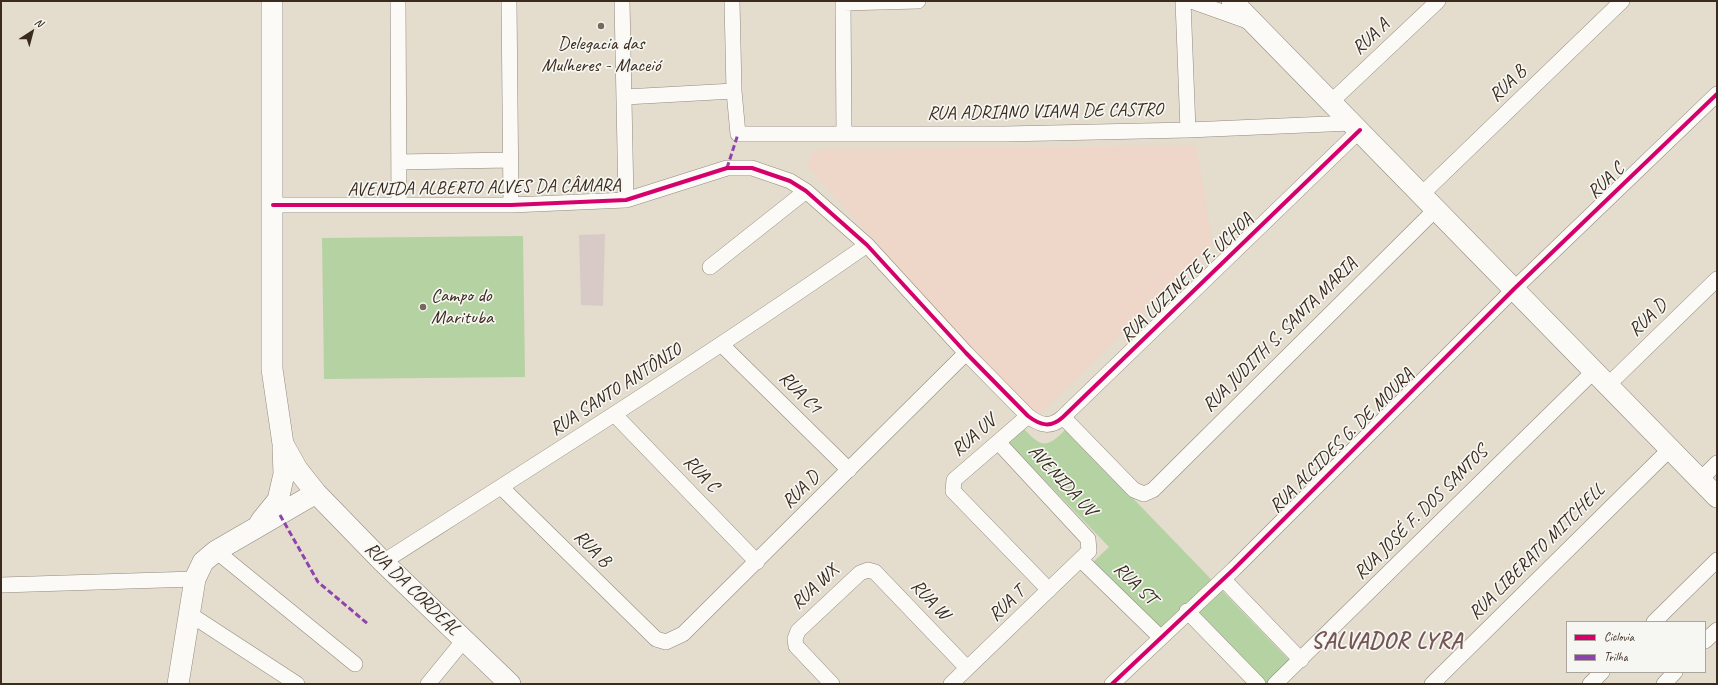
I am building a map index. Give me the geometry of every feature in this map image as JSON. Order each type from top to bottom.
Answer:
[{"type":"street","points":[[255,528],[278,500],[284,474],[283,444],[272,369],[272,1]]},
{"type":"street","points":[[398,1],[399,206]]},
{"type":"street","points":[[509,1],[511,205]]},
{"type":"street","points":[[622,1],[626,200]]},
{"type":"street","points":[[625,97],[734,91],[732,1]]},
{"type":"street","points":[[844,134],[843,2],[918,1]]},
{"type":"street","points":[[1183,1],[1188,130]]},
{"type":"street","points":[[1191,1],[1255,24]]},
{"type":"street","points":[[1232,1],[1332,101],[1717,497]]},
{"type":"street","name":"RUA A","points":[[1332,101],[1438,1]]},
{"type":"street","name":"RUA B","points":[[1429,201],[1622,1]]},
{"type":"street","name":"RUA ADRIANO VIANA DE CASTRO","points":[[734,91],[738,134],[1005,134],[1356,126]]},
{"type":"street","name":"RUA C","points":[[1514,289],[1717,94]]},
{"type":"street","name":"RUA LUZINETE F. UCHOA","points":[[1028,416],[1038,423],[1049,425],[1056,423],[1063,417],[1356,126]]},
{"type":"street","points":[[399,162],[510,160]]},
{"type":"street","name":"AVENIDA ALBERTO ALVES DA CÂMARA","points":[[273,204],[399,206],[511,205],[626,200],[727,168],[752,168],[790,181],[806,191],[867,246],[966,353],[1028,416]]},
{"type":"street","points":[[710,267],[806,191]]},
{"type":"street","name":"RUA JUDITH S. SANTA MARIA","points":[[1063,417],[1134,490],[1144,494],[1153,490],[1429,201]]},
{"type":"street","name":"RUA SANTO ANTÔNIO","points":[[383,562],[615,415],[722,345],[867,246]]},
{"type":"street","name":"RUA D","points":[[1601,378],[1717,279]]},
{"type":"street","name":"RUA ALCIDES G. DE MOURA","points":[[1112,684],[1222,579],[1514,289]]},
{"type":"street","name":"RUA C1","points":[[722,345],[849,470]]},
{"type":"street","name":"RUA D","points":[[656,639],[666,642],[683,634],[966,353]]},
{"type":"street","name":"RUA JOSÉ F. DOS SANTOS","points":[[1285,681],[1300,660],[1601,378]]},
{"type":"street","name":"RUA C","points":[[615,415],[757,562]]},
{"type":"street","name":"RUA UV","points":[[1028,416],[954,480],[953,491],[1049,590]]},
{"type":"street","name":"AVENIDA UV","points":[[998,442],[1088,539],[1085,555]]},
{"type":"street","name":"RUA DA CORDEAL","points":[[283,444],[297,469],[316,493],[383,562],[506,683]]},
{"type":"street","name":"RUA LIBERATO MITCHELL","points":[[1432,684],[1670,449]]},
{"type":"street","points":[[1700,480],[1717,463]]},
{"type":"street","name":"RUA B","points":[[501,487],[656,639]]},
{"type":"street","points":[[178,684],[188,613],[195,579],[203,562],[216,550],[316,493]]},
{"type":"street","points":[[216,550],[355,664]]},
{"type":"street","name":"RUA T","points":[[951,684],[1085,555]]},
{"type":"street","name":"RUA ST","points":[[1085,555],[1160,637]]},
{"type":"street","points":[[1655,621],[1717,560]]},
{"type":"street","name":"RUA W","points":[[860,573],[868,570],[875,572],[967,668]]},
{"type":"street","name":"RUA WX","points":[[832,684],[796,646],[794,640],[798,631],[860,573]]},
{"type":"street","points":[[1,585],[195,579]]},
{"type":"street","points":[[1222,579],[1300,660]]},
{"type":"street","points":[[1187,612],[1258,684]]},
{"type":"street","points":[[188,613],[298,684]]},
{"type":"street","points":[[1706,640],[1717,630]]},
{"type":"street","points":[[428,684],[464,640]]},
{"type":"street","points":[[1590,684],[1601,673]]},
{"type":"street","points":[[1664,684],[1674,673]]},
{"type":"shaded area","points":[[1196,145],[1213,244],[1044,410],[1038,412],[1020,401],[807,166],[811,154],[822,150]]},
{"type":"green space","name":"Campo do Marituba","points":[[523,236],[525,377],[324,379],[322,238]]},
{"type":"green space","points":[[1023,428],[1035,439],[1044,444],[1054,440],[1066,429],[1291,662],[1268,684],[1262,684],[1187,607],[1160,633],[1090,565],[1109,547],[1008,442]]},
{"type":"building","points":[[605,234],[603,306],[581,305],[579,235]]},
{"type":"marked path","points":[[727,168],[738,134]]},
{"type":"marked path","points":[[280,515],[318,582],[368,624]]},
{"type":"cycle path","points":[[1112,684],[1234,569],[1514,289],[1717,94]]},
{"type":"cycle path","points":[[273,205],[511,205],[626,200],[727,168],[752,168],[790,181],[806,191],[867,245],[966,353],[1028,416],[1042,424],[1050,424],[1059,421],[1360,130]]},
{"type":"place","name":"Delegacia das Mulheres - Maceió","points":[[601,26]]},
{"type":"place","name":"Campo do Marituba","points":[[423,307]]},
{"type":"district","name":"SALVADOR LYRA","points":[[1387,642]]}]
